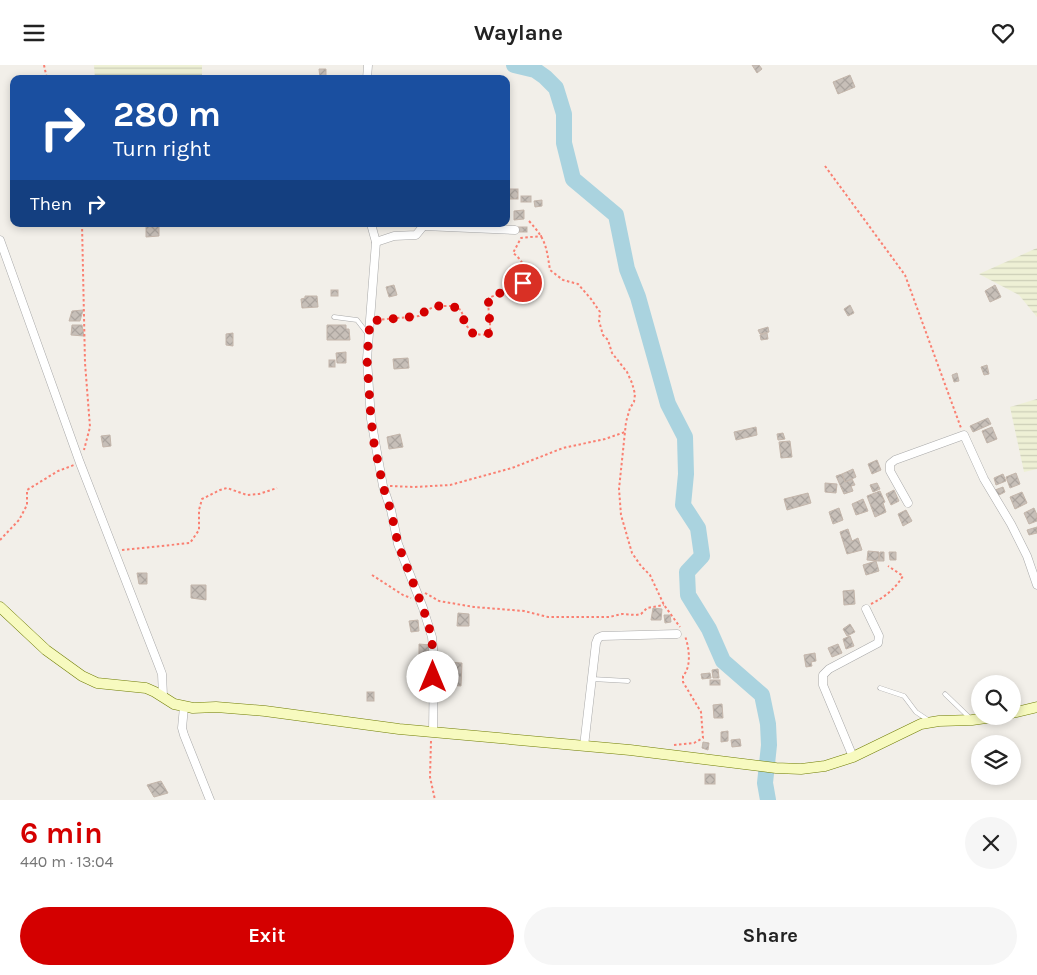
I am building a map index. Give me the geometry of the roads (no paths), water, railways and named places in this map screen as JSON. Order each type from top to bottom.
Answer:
[{"type":"street","points":[[372,227],[376,242],[367,359],[371,419],[383,486],[391,511],[399,550],[428,623],[433,648],[433,732]]},
{"type":"street","points":[[376,242],[394,236],[416,235],[423,227]]},
{"type":"street","points":[[461,227],[516,230]]},
{"type":"street","points":[[0,240],[80,463],[162,674],[163,696]]},
{"type":"street","points":[[908,503],[890,471],[890,464],[895,460],[964,435],[984,479],[1011,524],[1027,556],[1037,585]]},
{"type":"street","points":[[0,607],[46,650],[82,676],[97,683],[146,688],[184,707],[216,707],[265,711],[399,729],[584,745],[776,768],[812,768],[853,757],[913,727],[930,722],[971,720]]},
{"type":"street","points":[[853,757],[823,685],[823,675],[829,669],[878,643],[879,636],[866,609]]},
{"type":"street","points":[[584,745],[598,638],[602,636],[681,633]]},
{"type":"street","points":[[184,707],[182,728],[210,800]]},
{"type":"street","points":[[1021,711],[1037,707]]},
{"type":"lane","points":[[334,317],[357,320],[369,335]]},
{"type":"lane","points":[[592,679],[628,681]]},
{"type":"lane","points":[[880,688],[900,693],[916,712],[930,722]]},
{"type":"lane","points":[[945,695],[971,719]]},
{"type":"waterway","points":[[514,65],[535,70],[556,88],[564,114],[564,143],[573,179],[616,215],[627,269],[638,297],[668,404],[685,437],[686,474],[683,505],[698,528],[702,556],[687,572],[688,595],[709,629],[723,661],[762,695],[768,724],[769,745],[765,783],[768,800]]}]
